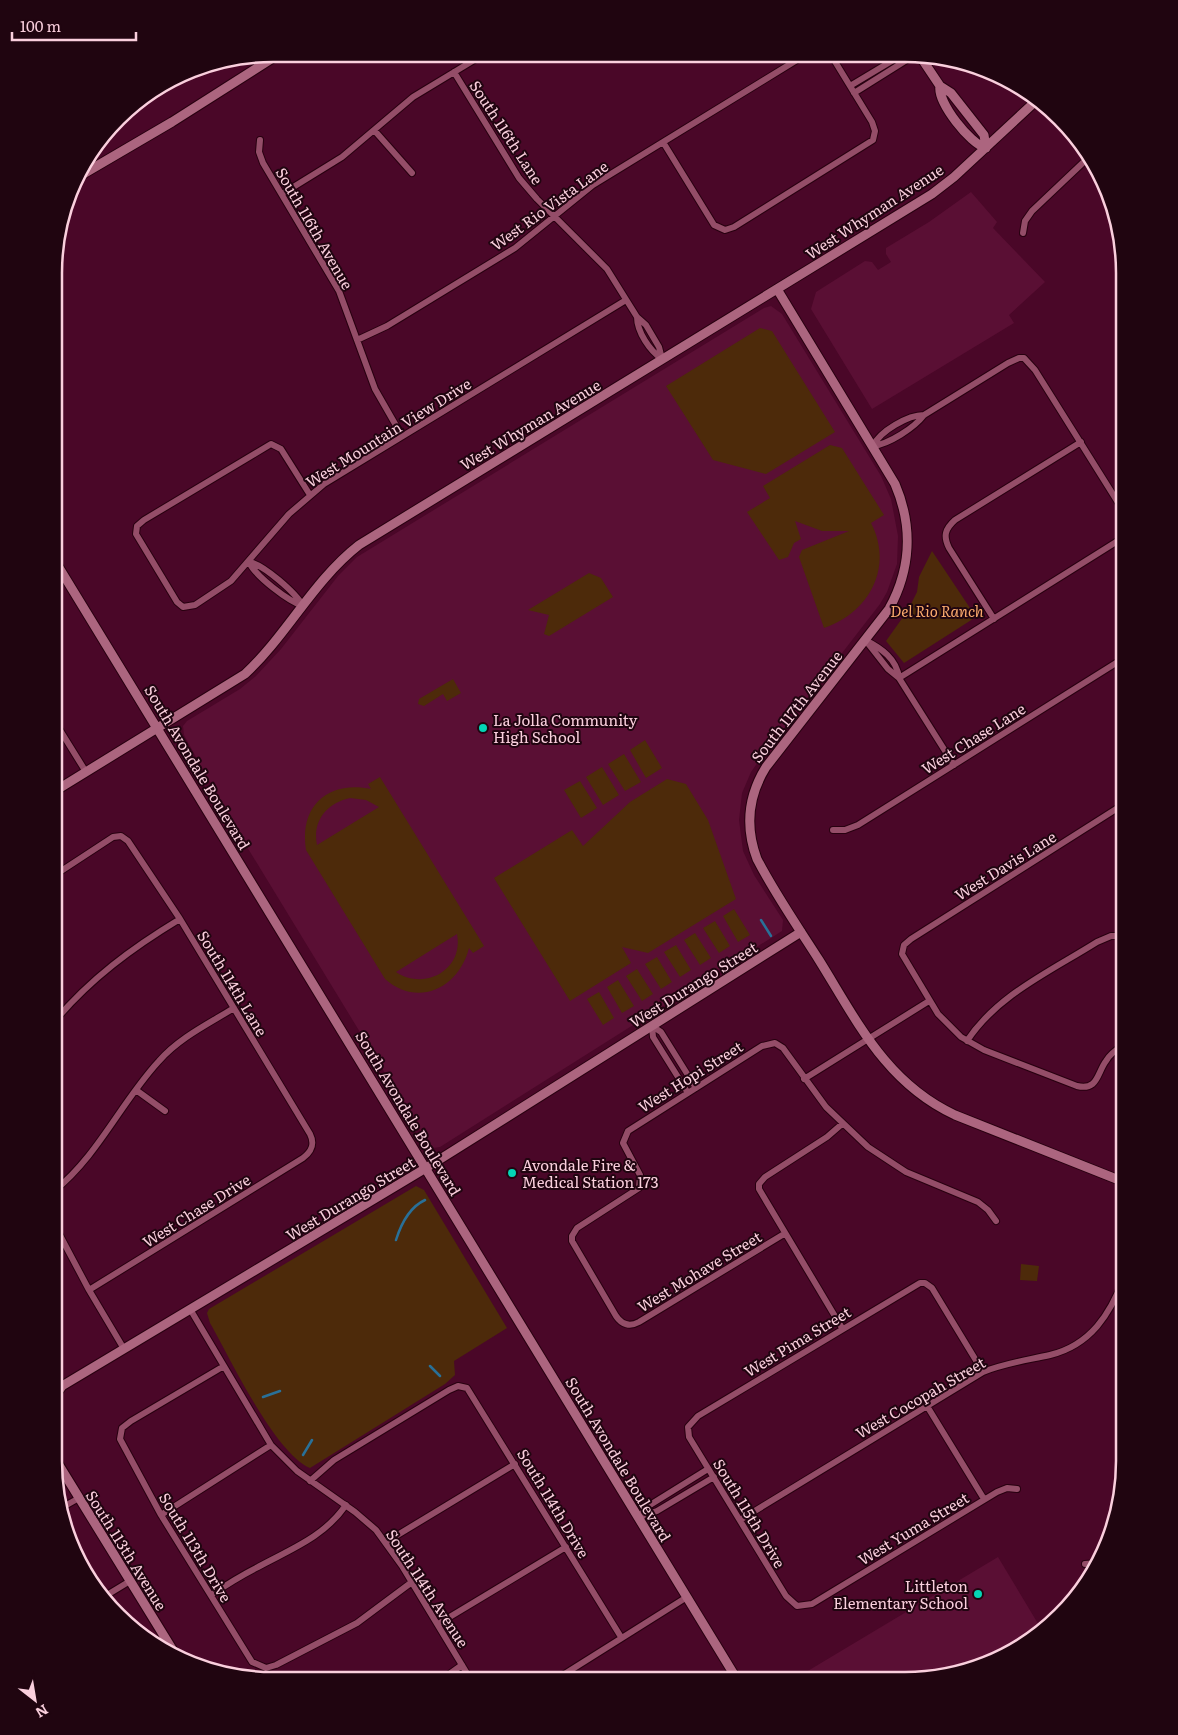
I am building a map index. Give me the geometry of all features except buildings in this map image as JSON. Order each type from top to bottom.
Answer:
[{"type":"street","points":[[282,194],[342,157],[413,97],[471,62]]},
{"type":"street","name":"West Rio Vista Lane","points":[[357,340],[397,320],[507,253],[530,238],[587,189],[794,62]]},
{"type":"street","points":[[663,142],[711,221],[721,230],[730,229],[866,146],[875,136],[872,122],[835,62]]},
{"type":"street","points":[[850,86],[890,62]]},
{"type":"street","points":[[854,93],[903,62]]},
{"type":"street","points":[[90,170],[172,122],[266,63]]},
{"type":"street","points":[[925,63],[940,86],[951,93],[984,135],[986,148]]},
{"type":"street","name":"South 116th Lane","points":[[454,72],[514,171],[530,192],[602,263],[637,318],[646,325],[659,346],[662,359]]},
{"type":"street","name":"West Whyman Avenue","points":[[62,787],[245,674],[265,653],[333,568],[359,545],[932,194],[986,148],[1032,105]]},
{"type":"street","points":[[374,130],[412,173]]},
{"type":"street","name":"South 116th Avenue","points":[[260,140],[261,158],[339,290],[380,399],[402,436]]},
{"type":"street","points":[[1023,233],[1025,221],[1032,211],[1084,162]]},
{"type":"street","name":"South 117th Avenue","points":[[777,289],[900,494],[905,514],[908,541],[906,561],[898,591],[884,616],[766,767],[755,788],[750,804],[749,828],[757,859],[868,1038],[883,1060],[904,1082],[934,1105],[955,1115],[1116,1179]]},
{"type":"street","name":"West Mountain View Drive","points":[[310,495],[284,453],[275,444],[263,447],[153,514],[140,523],[136,530],[140,542],[174,598],[183,607],[195,605],[225,586],[249,562],[281,521],[310,495],[402,436],[626,300]]},
{"type":"street","points":[[872,446],[878,438],[910,417],[924,415],[1008,363],[1024,358],[1032,365],[1116,499]]},
{"type":"street","points":[[994,619],[949,548],[945,534],[955,520],[1081,442]]},
{"type":"street","points":[[899,678],[1116,542]]},
{"type":"street","points":[[249,562],[259,566],[296,594],[303,606]]},
{"type":"street","name":"South Avondale Boulevard","points":[[62,572],[733,1672]]},
{"type":"street","points":[[865,640],[888,668],[899,678],[954,765]]},
{"type":"street","name":"West Chase Lane","points":[[833,830],[845,830],[858,825],[1116,663]]},
{"type":"street","points":[[62,733],[86,772]]},
{"type":"street","name":"West Davis Lane","points":[[929,1001],[905,962],[902,949],[911,939],[1116,809]]},
{"type":"street","name":"South 114th Lane","points":[[62,870],[109,839],[121,836],[131,844],[180,919],[310,1134],[312,1148]]},
{"type":"street","points":[[62,1013],[85,988],[118,960],[180,919]]},
{"type":"street","name":"West Durango Street","points":[[62,1384],[124,1349],[426,1168],[801,932]]},
{"type":"street","points":[[967,1041],[980,1022],[1000,1004],[1097,942],[1111,936],[1116,936]]},
{"type":"street","points":[[996,1221],[988,1210],[978,1202],[921,1179],[892,1164],[868,1147],[842,1124],[804,1079],[929,1001],[944,1020],[967,1041],[1077,1086],[1091,1086],[1098,1079],[1106,1060],[1116,1052]]},
{"type":"street","points":[[62,1183],[82,1164],[153,1067],[174,1046],[234,1008]]},
{"type":"street","points":[[652,1026],[661,1032],[696,1088]]},
{"type":"street","points":[[652,1026],[653,1037],[688,1093]]},
{"type":"street","name":"West Hopi Street","points":[[626,1324],[616,1316],[576,1251],[572,1236],[582,1225],[633,1194],[641,1184],[640,1175],[626,1151],[624,1138],[632,1128],[762,1046],[775,1043],[785,1050],[804,1079]]},
{"type":"street","points":[[136,1090],[165,1111]]},
{"type":"street","points":[[842,1124],[820,1141],[768,1174],[759,1184],[760,1194],[842,1328]]},
{"type":"street","name":"West Chase Drive","points":[[89,1290],[303,1158],[312,1148]]},
{"type":"street","name":"West Mohave Street","points":[[626,1324],[639,1322],[784,1234]]},
{"type":"street","points":[[62,1239],[124,1349]]},
{"type":"street","name":"West Pima Street","points":[[688,1428],[698,1416],[910,1287],[924,1283],[935,1292],[983,1372]]},
{"type":"street","name":"West Cocopah Street","points":[[740,1520],[983,1372],[1058,1353],[1081,1342],[1107,1316],[1116,1296]]},
{"type":"street","name":"South 114th Avenue","points":[[190,1309],[271,1445],[290,1465],[370,1524],[386,1542],[466,1672]]},
{"type":"street","name":"South 113th Drive","points":[[224,1366],[131,1421],[119,1433],[123,1448],[161,1514],[249,1657],[261,1668],[271,1668],[349,1627],[412,1582]]},
{"type":"street","name":"South 114th Drive","points":[[310,1480],[334,1460],[449,1390],[463,1386],[473,1395],[621,1637]]},
{"type":"street","points":[[927,1406],[984,1499]]},
{"type":"street","name":"South 115th Drive","points":[[688,1428],[691,1441],[708,1469],[786,1596],[797,1606]]},
{"type":"street","points":[[161,1514],[271,1445]]},
{"type":"street","points":[[386,1542],[515,1464]]},
{"type":"street","points":[[638,1517],[650,1505],[708,1469]]},
{"type":"street","name":"South 113th Avenue","points":[[63,1471],[170,1645]]},
{"type":"street","points":[[638,1517],[657,1511],[714,1477]]},
{"type":"street","name":"West Yuma Street","points":[[797,1606],[812,1604],[984,1499],[1001,1490],[1017,1489]]},
{"type":"street","points":[[67,1505],[79,1498]]},
{"type":"street","points":[[211,1595],[243,1574],[311,1540],[333,1522],[346,1505]]},
{"type":"street","points":[[438,1624],[566,1547]]},
{"type":"street","points":[[109,1594],[130,1581]]},
{"type":"street","points":[[570,1672],[621,1637],[687,1597]]},
{"type":"street","points":[[452,1672],[462,1665]]},
{"type":"shaded area","points":[[971,192],[997,222],[993,228],[1045,282],[1009,315],[1014,323],[872,409],[811,309],[816,292],[865,261],[872,262],[878,270],[891,262],[886,254],[886,248],[929,222]]},
{"type":"shaded area","name":"La Jolla Community High School","points":[[771,306],[782,314],[881,476],[891,499],[898,536],[897,564],[887,592],[880,604],[763,755],[751,772],[742,793],[739,820],[743,851],[754,875],[783,920],[782,931],[440,1147],[433,1148],[427,1142],[230,819],[184,735],[183,726],[187,721],[240,689],[256,676],[281,649],[338,576],[357,557],[764,308]]},
{"type":"shaded area","name":"Littleton Elementary School","points":[[998,1557],[1038,1624],[998,1651],[973,1661],[932,1671],[806,1672]]},
{"type":"green space","points":[[760,328],[772,331],[835,432],[766,474],[713,460],[666,386]]},
{"type":"green space","points":[[830,445],[842,448],[884,515],[871,523],[880,556],[878,572],[873,586],[865,600],[854,611],[840,621],[824,628],[799,557],[802,550],[849,531],[822,531],[795,521],[801,539],[794,543],[788,557],[779,560],[747,512],[770,498],[763,486]]},
{"type":"green space","name":"Del Rio Ranch","points":[[932,551],[976,617],[904,663],[886,641],[908,610],[917,592],[919,577]]},
{"type":"green space","points":[[589,573],[601,578],[613,597],[549,636],[544,634],[549,615],[528,610]]},
{"type":"green space","points":[[453,679],[461,693],[447,701],[443,694],[424,706],[418,704],[419,699]]},
{"type":"green space","points":[[645,740],[662,768],[646,778],[630,750]]},
{"type":"green space","points":[[624,754],[641,782],[625,791],[608,764]]},
{"type":"green space","points":[[602,767],[619,795],[603,805],[586,777]]},
{"type":"green space","points":[[380,777],[484,946],[473,953],[469,948],[464,962],[456,974],[447,983],[436,989],[411,992],[398,988],[385,979],[306,850],[305,834],[307,821],[312,809],[320,800],[330,793],[342,789],[356,787],[371,789],[368,784]],"holes":[[[350,798],[366,800],[379,807],[317,845],[317,828],[323,814],[334,804]],[[457,934],[458,947],[454,958],[440,974],[418,979],[396,972]]]},
{"type":"green space","points":[[667,779],[686,784],[708,820],[736,899],[648,953],[622,947],[631,963],[570,1001],[494,878],[572,830],[583,846],[630,802]]},
{"type":"green space","points":[[580,781],[597,808],[581,818],[564,790]]},
{"type":"green space","points":[[734,909],[750,935],[738,942],[723,916]]},
{"type":"green space","points":[[715,921],[730,946],[719,953],[703,928]]},
{"type":"green space","points":[[695,933],[711,958],[700,965],[684,940]]},
{"type":"green space","points":[[676,945],[691,970],[680,977],[664,952]]},
{"type":"green space","points":[[657,957],[672,982],[661,989],[645,964]]},
{"type":"green space","points":[[637,969],[653,994],[642,1001],[626,976]]},
{"type":"green space","points":[[618,980],[634,1006],[622,1013],[607,987]]},
{"type":"green space","points":[[599,992],[614,1018],[603,1025],[587,999]]},
{"type":"green space","points":[[416,1186],[424,1190],[507,1328],[454,1361],[455,1375],[445,1384],[310,1468],[296,1459],[282,1444],[254,1403],[210,1323],[207,1313],[209,1309]]},
{"type":"green space","points":[[1021,1264],[1039,1266],[1037,1281],[1020,1280]]},
{"type":"waterway","points":[[761,920],[771,936]]},
{"type":"waterway","points":[[396,1240],[407,1217],[415,1207],[425,1200]]},
{"type":"waterway","points":[[430,1366],[440,1376]]},
{"type":"waterway","points":[[263,1397],[280,1391]]},
{"type":"waterway","points":[[303,1455],[312,1440]]},
{"type":"place","name":"La Jolla Community High School","points":[[483,728]]},
{"type":"place","name":"Avondale Fire & Medical Station 173","points":[[512,1173]]},
{"type":"place","name":"Littleton Elementary School","points":[[978,1594]]}]
